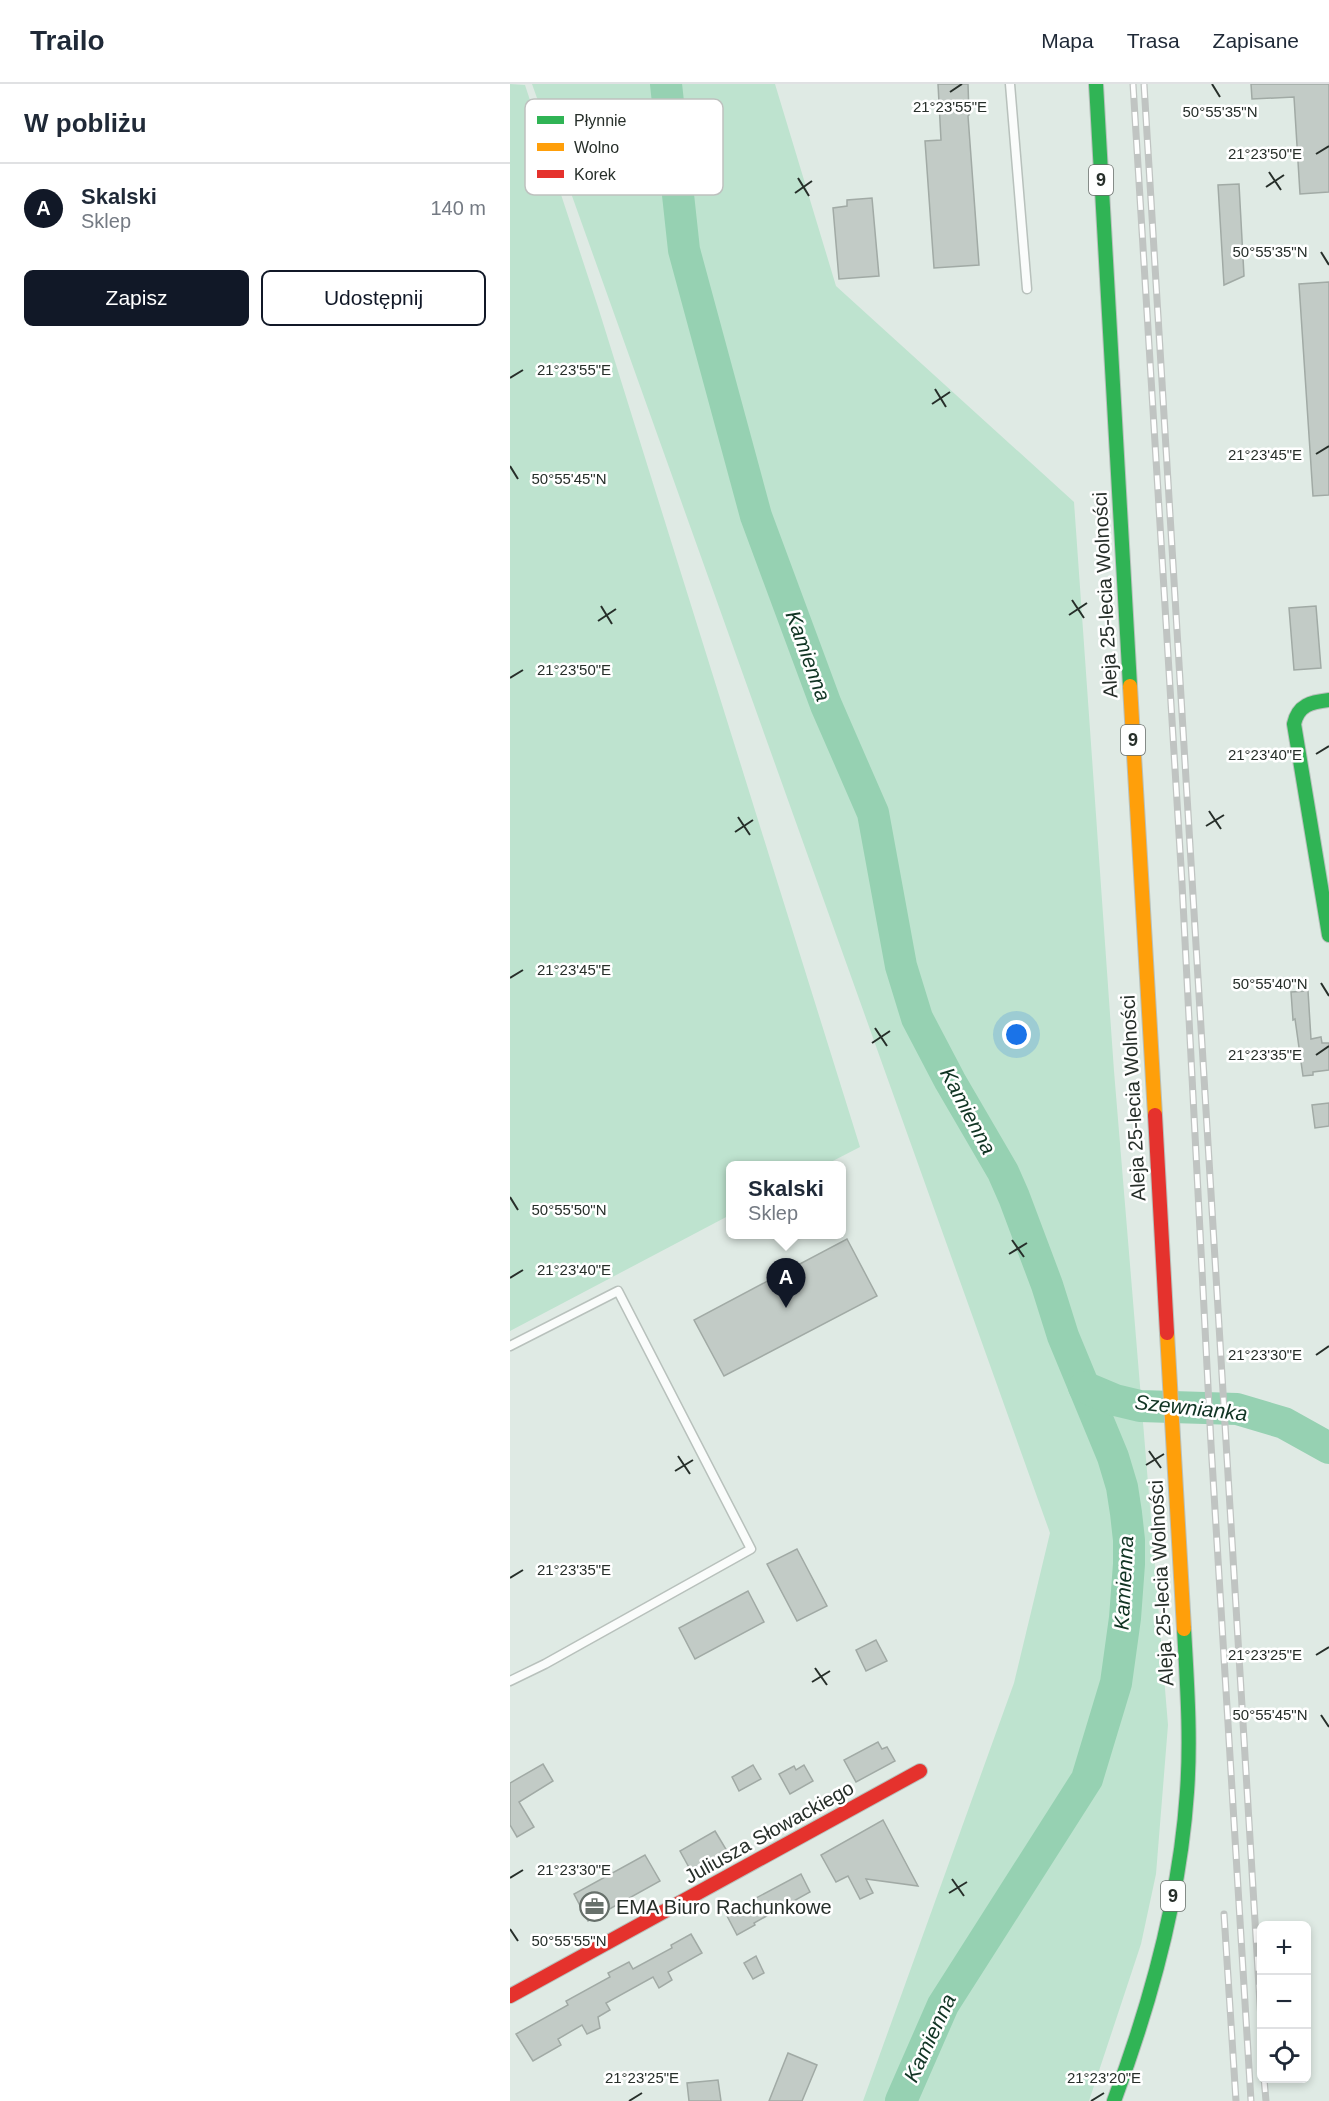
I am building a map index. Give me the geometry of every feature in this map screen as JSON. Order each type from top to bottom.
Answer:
[{"type":"main road","name":"Aleja 25-lecia Wolności","points":[[1096,84],[1187,1683],[1186,1803],[1176,1879],[1158,1964],[1126,2070],[1114,2101]]},
{"type":"main road","points":[[1329,700],[1301,706],[1294,724],[1329,935]]},
{"type":"main road","name":"Juliusza Słowackiego","points":[[510,1996],[920,1771]]},
{"type":"lane","points":[[1010,84],[1027,289]]},
{"type":"lane","points":[[510,1346],[618,1291],[751,1549],[545,1664],[510,1681]]},
{"type":"green space","points":[[510,84],[525,85],[530,99],[525,99],[525,195],[561,195],[860,1147],[833,1161],[726,1161],[726,1217],[510,1331]]},
{"type":"green space","points":[[532,84],[775,84],[836,286],[1074,502],[1114,1071],[1168,1725],[1156,1874],[1141,1944],[1089,2101],[863,2101],[1014,1683],[1050,1533],[572,195],[723,195],[723,99],[537,99]]},
{"type":"building","points":[[938,84],[968,84],[968,116],[979,265],[934,268],[925,141],[941,140]]},
{"type":"building","points":[[1251,84],[1329,84],[1329,192],[1300,194],[1294,97],[1252,99]]},
{"type":"building","points":[[1239,184],[1244,276],[1224,285],[1218,185]]},
{"type":"building","points":[[872,198],[879,276],[839,279],[833,208],[847,206],[847,200]]},
{"type":"building","points":[[1329,282],[1329,495],[1313,496],[1299,284]]},
{"type":"building","points":[[1316,606],[1321,668],[1294,670],[1289,608]]},
{"type":"building","points":[[1308,991],[1311,1039],[1321,1037],[1322,1043],[1329,1043],[1329,1070],[1303,1076],[1295,1019],[1293,1020],[1291,992]]},
{"type":"building","points":[[1329,1103],[1329,1126],[1315,1128],[1312,1105]]},
{"type":"building","points":[[847,1239],[877,1296],[724,1376],[694,1320]]},
{"type":"building","points":[[797,1549],[827,1606],[797,1621],[767,1564]]},
{"type":"building","points":[[748,1591],[764,1622],[695,1659],[679,1628]]},
{"type":"building","points":[[876,1640],[887,1661],[866,1671],[856,1650]]},
{"type":"building","points":[[878,1742],[882,1749],[887,1747],[895,1761],[856,1782],[844,1760]]},
{"type":"building","points":[[543,1764],[553,1781],[519,1802],[534,1827],[517,1837],[510,1825],[510,1783]]},
{"type":"building","points":[[753,1765],[761,1779],[739,1791],[732,1777]]},
{"type":"building","points":[[804,1765],[813,1781],[790,1794],[779,1774],[794,1766],[796,1770]]},
{"type":"building","points":[[883,1820],[918,1886],[866,1879],[873,1893],[860,1899],[848,1876],[836,1882],[821,1855]]},
{"type":"building","points":[[715,1831],[727,1851],[691,1871],[680,1851]]},
{"type":"building","points":[[645,1855],[660,1881],[588,1921],[574,1894]]},
{"type":"building","points":[[801,1874],[810,1892],[737,1935],[726,1914]]},
{"type":"building","points":[[691,1934],[702,1953],[668,1972],[672,1980],[659,1988],[653,1977],[606,2003],[610,2010],[598,2017],[600,2028],[587,2034],[582,2025],[558,2039],[561,2045],[533,2061],[516,2034],[568,2005],[566,2001],[610,1977],[608,1973],[629,1962],[633,1969],[672,1948],[671,1945]]},
{"type":"building","points":[[756,1956],[764,1973],[753,1979],[744,1963]]},
{"type":"building","points":[[788,2053],[817,2065],[802,2101],[769,2101]]},
{"type":"building","points":[[718,2080],[721,2101],[689,2101],[687,2083]]},
{"type":"waterway","name":"Kamienna","points":[[666,84],[668,99]]},
{"type":"waterway","name":"Kamienna","points":[[678,195],[684,250],[756,516],[826,705],[873,813],[901,966],[917,1018],[950,1081],[1003,1172],[1014,1197],[1047,1285],[1063,1336],[1113,1457],[1122,1487],[1126,1513],[1129,1564],[1125,1618],[1116,1683],[1087,1779],[943,2005],[901,2101]]},
{"type":"waterway","name":"Szewnianka","points":[[1084,1387],[1115,1400],[1140,1406],[1237,1409],[1284,1423],[1329,1448]]},
{"type":"railway","points":[[1133,84],[1182,883],[1211,1444],[1251,2101]]},
{"type":"railway","points":[[1144,84],[1262,2029]]},
{"type":"railway","points":[[1224,1914],[1236,2101]]},
{"type":"railway","points":[[1264,2083],[1266,2101]]},
{"type":"traffic: fast","points":[[1096,84],[1130,686]]},
{"type":"traffic: fast","points":[[1329,700],[1306,706],[1299,713],[1294,724],[1329,935]]},
{"type":"traffic: fast","points":[[1114,2101],[1152,1988],[1178,1871],[1189,1751],[1184,1629]]},
{"type":"traffic: slow","points":[[1130,686],[1155,1115]]},
{"type":"traffic: slow","points":[[1167,1333],[1184,1629]]},
{"type":"traffic: jam","points":[[1155,1115],[1167,1333]]},
{"type":"traffic: jam","points":[[510,1996],[920,1771]]},
{"type":"place","name":"Skalski","points":[[786,1308]]},
{"type":"place","name":"EMA Biuro Rachunkowe","points":[[595,1907]]}]
